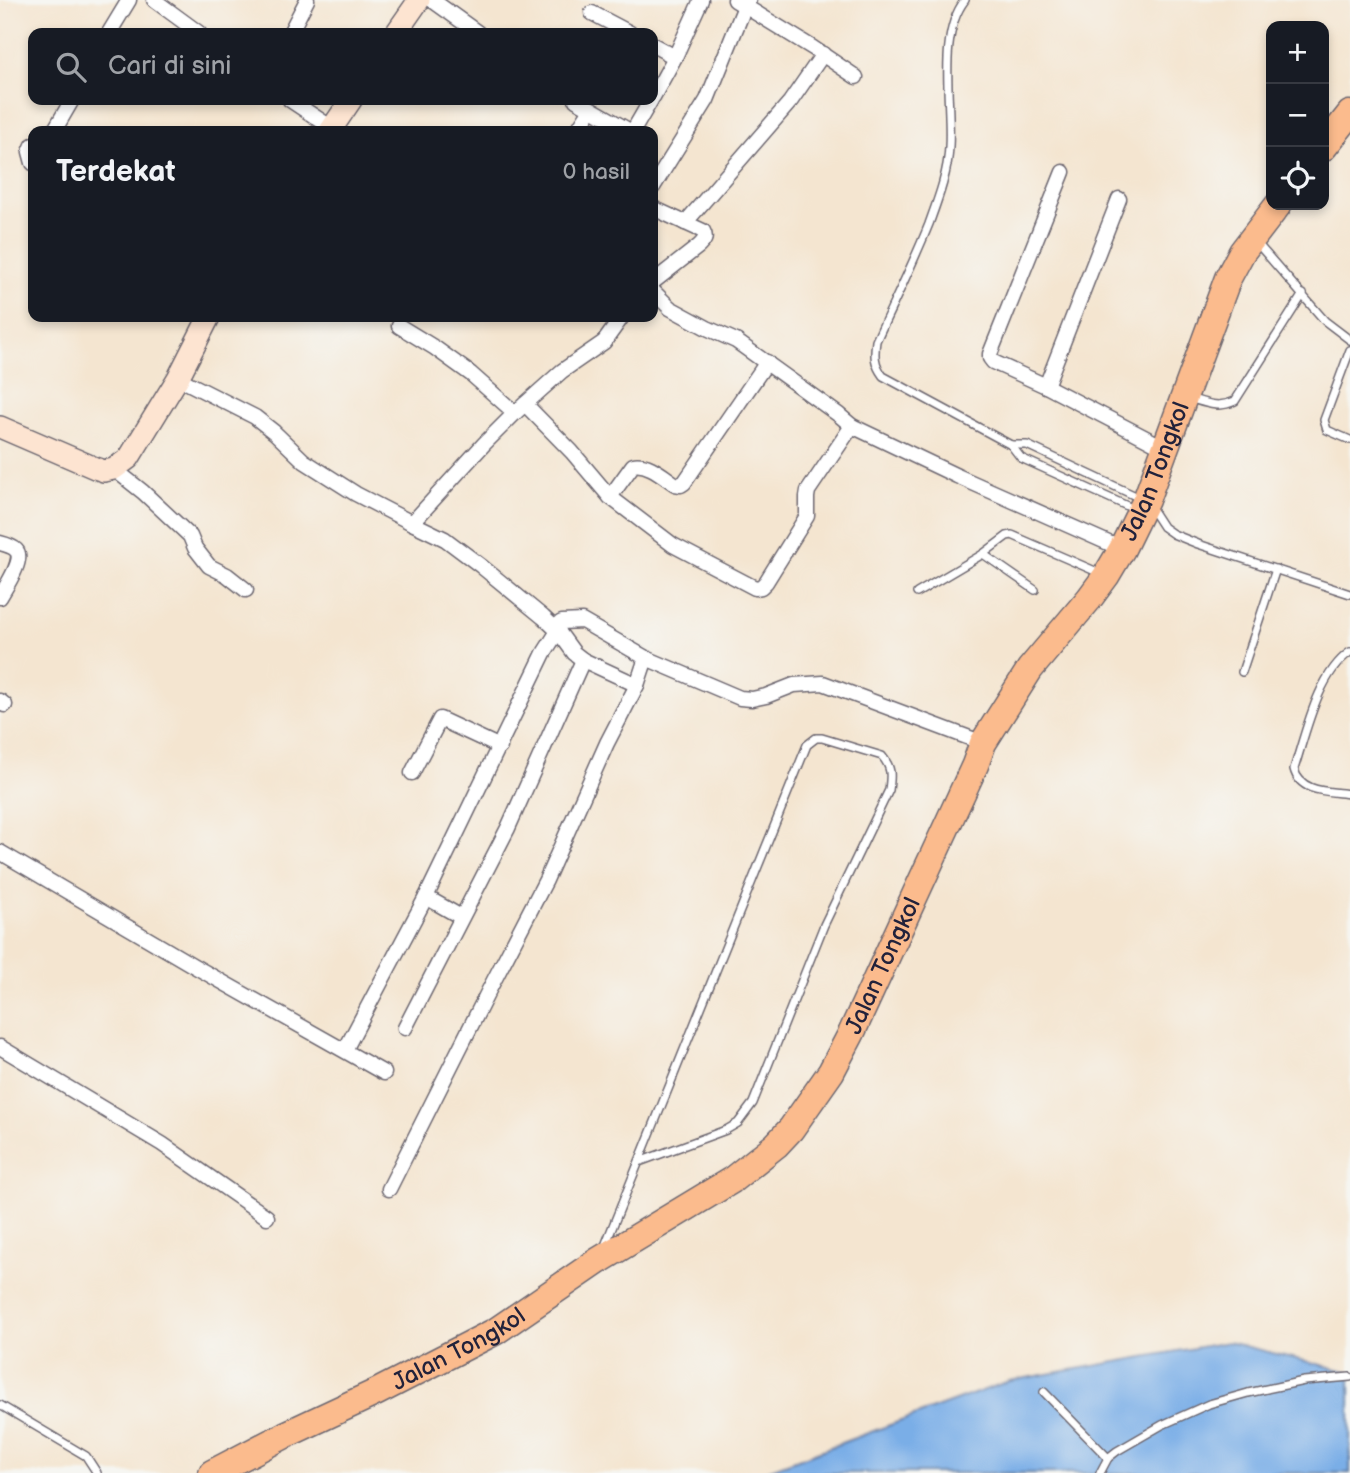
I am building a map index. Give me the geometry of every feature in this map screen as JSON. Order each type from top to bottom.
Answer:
[{"type":"highway","points":[[1329,141],[1350,114]]},
{"type":"highway","name":"Jalan Tongkol","points":[[212,1473],[496,1331],[598,1261],[732,1180],[776,1144],[831,1072],[851,1034],[980,753],[1030,669],[1106,576],[1146,508],[1165,448],[1228,278],[1242,252],[1274,210]]},
{"type":"street","points":[[112,28],[129,0]]},
{"type":"street","points":[[154,0],[192,28]]},
{"type":"street","points":[[293,28],[307,0]]},
{"type":"street","points":[[399,28],[419,0]]},
{"type":"street","points":[[432,0],[471,28]]},
{"type":"street","points":[[658,87],[701,0]]},
{"type":"street","points":[[658,179],[707,100],[743,2],[856,77]]},
{"type":"street","points":[[592,13],[620,28]]},
{"type":"street","points":[[658,48],[675,57]]},
{"type":"street","points":[[685,223],[790,102],[823,54]]},
{"type":"street","points":[[57,126],[69,105]]},
{"type":"street","points":[[297,105],[326,126]]},
{"type":"street","points":[[334,126],[348,105]]},
{"type":"street","points":[[585,105],[623,126]]},
{"type":"street","points":[[635,126],[648,105]]},
{"type":"street","points":[[580,126],[592,109]]},
{"type":"street","points":[[1063,172],[990,358],[993,362],[1046,386],[1165,448]]},
{"type":"street","points":[[1046,386],[1119,199]]},
{"type":"street","points":[[658,210],[705,234],[704,241],[658,278]]},
{"type":"street","points":[[658,296],[670,308],[736,341],[852,426],[1122,549]]},
{"type":"street","points":[[0,427],[95,468],[104,471],[114,469],[129,458],[178,378],[206,322]]},
{"type":"street","points":[[412,523],[484,444],[562,371],[604,342],[618,322]]},
{"type":"street","points":[[399,326],[435,348],[520,409],[572,452],[610,497],[673,545],[755,588],[761,587],[807,516],[808,491],[852,426]]},
{"type":"street","points":[[610,497],[636,464],[645,465],[675,484],[684,483],[767,362]]},
{"type":"street","points":[[178,378],[255,417],[304,461],[356,494],[445,539],[560,626],[574,653],[583,660],[637,685]]},
{"type":"street","points":[[114,469],[190,536],[195,548],[209,566],[227,575],[246,590]]},
{"type":"street","points":[[0,543],[16,550],[18,554],[16,568],[0,597]]},
{"type":"street","points":[[345,1050],[426,897],[544,653],[560,626],[582,621],[646,658],[740,698],[752,699],[794,685],[823,683],[980,753]]},
{"type":"street","points":[[389,1189],[546,880],[607,743],[637,685],[646,658]]},
{"type":"street","points":[[405,1028],[508,828],[583,660]]},
{"type":"street","points":[[412,773],[440,719],[500,747]]},
{"type":"street","points":[[0,852],[384,1073]]},
{"type":"street","points":[[426,897],[461,918]]},
{"type":"street","points":[[0,1047],[162,1144],[267,1217]]},
{"type":"lane","points":[[965,0],[952,28],[948,63],[949,147],[945,176],[916,257],[876,341],[876,367],[883,376],[1011,445],[1021,458],[1146,508]]},
{"type":"lane","points":[[1252,238],[1325,321],[1350,340]]},
{"type":"lane","points":[[1184,396],[1216,406],[1235,401],[1303,294]]},
{"type":"lane","points":[[1350,351],[1324,420],[1327,430],[1350,440]]},
{"type":"lane","points":[[1011,445],[1027,444],[1146,508],[1163,527],[1174,534],[1350,594]]},
{"type":"lane","points":[[917,593],[1012,535],[1106,576]]},
{"type":"lane","points":[[983,554],[1035,590]]},
{"type":"lane","points":[[1242,673],[1276,569]]},
{"type":"lane","points":[[1350,652],[1337,662],[1323,683],[1294,769],[1296,777],[1309,788],[1350,794]]},
{"type":"lane","points":[[598,1261],[807,745],[816,738],[822,738],[882,756],[891,775],[889,790],[824,925],[753,1103],[738,1123],[726,1130],[639,1163]]},
{"type":"lane","points":[[1100,1473],[1108,1458],[1117,1451],[1162,1425],[1209,1404],[1304,1381],[1350,1377]]},
{"type":"lane","points":[[1045,1392],[1108,1458]]},
{"type":"lane","points":[[0,1405],[86,1456],[97,1473]]},
{"type":"water","points":[[1228,1342],[1350,1372],[1350,1473],[760,1473],[1009,1381]]}]
